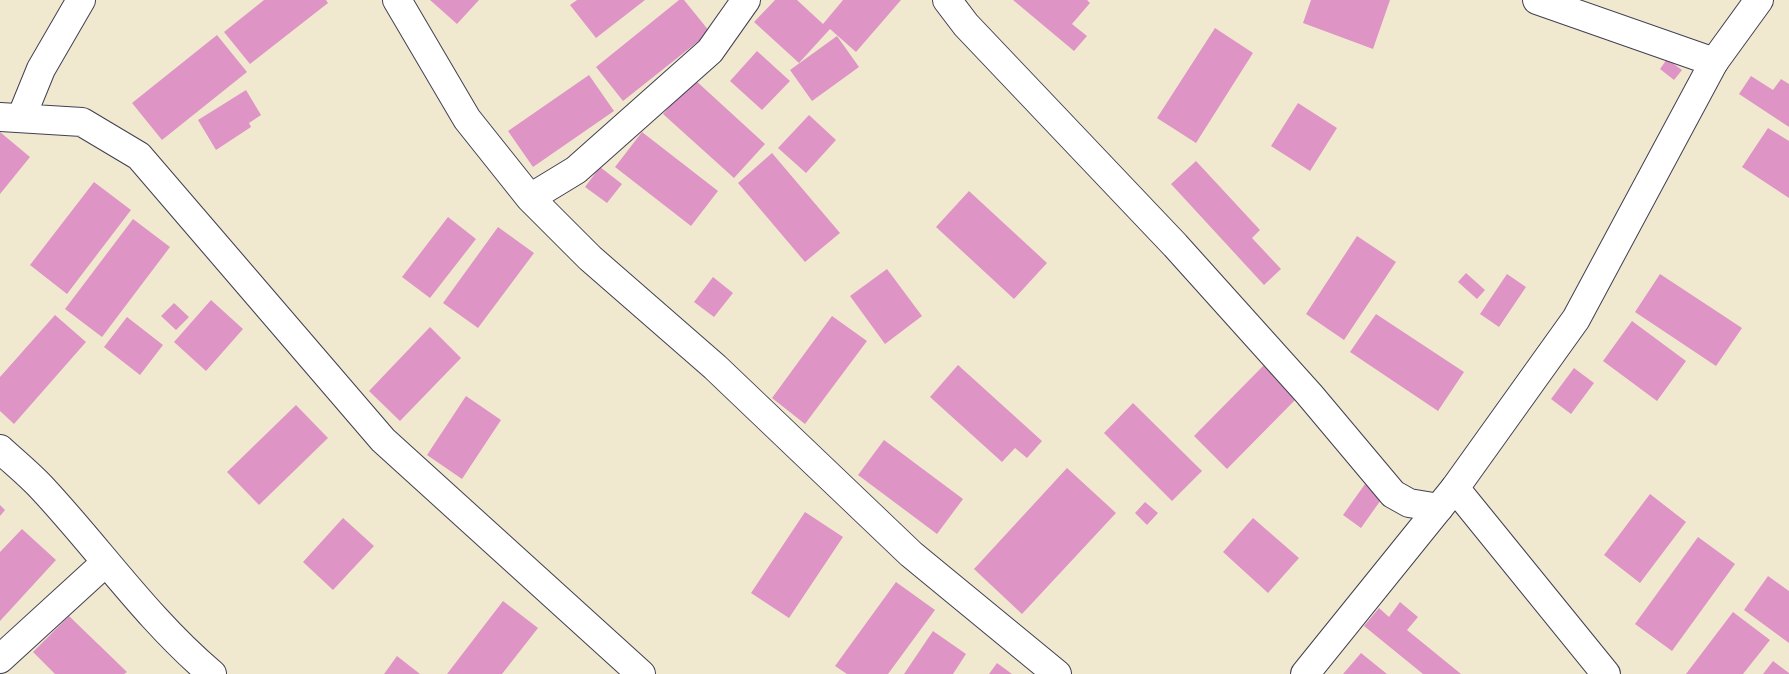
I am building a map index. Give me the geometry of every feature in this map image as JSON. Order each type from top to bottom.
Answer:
[{"type":"street","points":[[81,0],[42,69],[11,118],[82,122],[139,156],[383,440],[641,674]]},
{"type":"street","points":[[397,0],[467,119],[530,198],[590,258],[715,367],[911,554],[1057,674]]},
{"type":"street","points":[[530,198],[576,170],[710,52],[746,0]]},
{"type":"street","points":[[947,0],[966,25],[1175,245],[1309,394],[1393,494],[1409,503],[1447,498]]},
{"type":"street","points":[[1537,0],[1714,62]]},
{"type":"street","points":[[1305,674],[1447,498],[1576,319],[1714,62],[1759,0]]},
{"type":"street","points":[[0,449],[42,488],[105,563],[190,656],[212,674]]},
{"type":"street","points":[[1447,498],[1606,674]]},
{"type":"street","points":[[0,659],[105,563]]},
{"type":"building","points":[[264,0],[326,0],[328,3],[250,64],[224,32]]},
{"type":"building","points":[[430,0],[479,0],[457,24]]},
{"type":"building","points":[[577,0],[645,0],[596,38],[570,5]]},
{"type":"building","points":[[679,0],[684,0],[710,32],[623,101],[596,67]]},
{"type":"building","points":[[775,0],[797,0],[823,24],[843,0],[901,0],[856,52],[830,29],[799,63],[754,22]]},
{"type":"building","points":[[1013,0],[1087,0],[1090,3],[1072,24],[1087,36],[1074,51]]},
{"type":"building","points":[[1311,0],[1390,0],[1373,49],[1303,23]]},
{"type":"building","points":[[1215,28],[1253,53],[1196,143],[1157,118]]},
{"type":"building","points":[[217,35],[247,72],[162,140],[132,103]]},
{"type":"building","points":[[837,36],[859,67],[812,101],[790,70]]},
{"type":"building","points":[[757,51],[790,81],[762,110],[730,81]]},
{"type":"building","points":[[1667,59],[1682,70],[1674,80],[1660,69]]},
{"type":"building","points":[[589,75],[614,111],[533,167],[508,131]]},
{"type":"building","points":[[1751,76],[1773,90],[1781,79],[1789,84],[1789,127],[1739,94]]},
{"type":"building","points":[[694,79],[765,144],[734,178],[663,114]]},
{"type":"building","points":[[246,90],[261,115],[249,123],[251,127],[216,150],[198,120]]},
{"type":"building","points":[[1298,103],[1337,128],[1310,171],[1271,146]]},
{"type":"building","points":[[809,115],[836,140],[806,173],[778,148]]},
{"type":"building","points":[[1768,128],[1789,141],[1789,198],[1742,167]]},
{"type":"building","points":[[0,132],[30,157],[0,194]]},
{"type":"building","points":[[642,132],[718,191],[691,226],[615,167]]},
{"type":"building","points":[[772,153],[840,233],[805,262],[738,183]]},
{"type":"building","points":[[1196,161],[1260,230],[1252,238],[1281,269],[1264,285],[1171,184]]},
{"type":"building","points":[[600,167],[622,184],[607,203],[585,187]]},
{"type":"building","points":[[94,182],[131,210],[67,294],[30,265]]},
{"type":"building","points":[[969,191],[1047,263],[1014,299],[936,227]]},
{"type":"building","points":[[448,217],[476,239],[430,298],[402,277]]},
{"type":"building","points":[[133,219],[170,247],[102,337],[65,309]]},
{"type":"building","points":[[498,227],[534,253],[478,328],[443,303]]},
{"type":"building","points":[[1357,236],[1396,262],[1344,340],[1306,314]]},
{"type":"building","points":[[887,269],[922,316],[885,344],[850,296]]},
{"type":"building","points":[[1466,273],[1485,290],[1477,299],[1458,282]]},
{"type":"building","points":[[1507,274],[1526,287],[1499,327],[1480,314]]},
{"type":"building","points":[[1660,274],[1742,328],[1716,366],[1635,312]]},
{"type":"building","points":[[713,277],[733,293],[714,317],[694,302]]},
{"type":"building","points":[[211,300],[243,329],[206,371],[174,342]]},
{"type":"building","points":[[174,303],[189,317],[176,330],[161,316]]},
{"type":"building","points":[[1376,314],[1464,372],[1438,411],[1350,352]]},
{"type":"building","points":[[55,315],[86,342],[14,424],[0,411],[0,377]]},
{"type":"building","points":[[832,316],[867,341],[805,424],[772,398]]},
{"type":"building","points":[[127,317],[163,345],[140,375],[104,347]]},
{"type":"building","points":[[1632,321],[1686,361],[1657,401],[1603,361]]},
{"type":"building","points":[[430,327],[461,358],[400,421],[369,391]]},
{"type":"building","points":[[1265,364],[1298,397],[1227,469],[1194,436]]},
{"type":"building","points":[[958,365],[1042,441],[1027,458],[1015,448],[1002,462],[930,397]]},
{"type":"building","points":[[1574,368],[1594,383],[1571,414],[1551,399]]},
{"type":"building","points":[[466,396],[501,420],[462,479],[427,455]]},
{"type":"building","points":[[1133,403],[1202,471],[1172,501],[1104,433]]},
{"type":"building","points":[[296,405],[328,438],[259,505],[227,472]]},
{"type":"building","points":[[884,440],[963,499],[937,534],[858,475]]},
{"type":"building","points":[[1067,468],[1116,513],[1022,614],[974,569]]},
{"type":"building","points":[[1365,484],[1383,497],[1361,528],[1343,515]]},
{"type":"building","points":[[1650,494],[1686,522],[1640,583],[1604,555]]},
{"type":"building","points":[[1145,502],[1158,513],[1147,525],[1135,513]]},
{"type":"building","points":[[0,505],[5,510],[0,516]]},
{"type":"building","points":[[805,512],[843,537],[789,618],[751,593]]},
{"type":"building","points":[[343,518],[374,546],[333,590],[303,562]]},
{"type":"building","points":[[1253,518],[1299,558],[1268,593],[1223,552]]},
{"type":"building","points":[[22,529],[56,560],[0,621],[0,552]]},
{"type":"building","points":[[1698,537],[1735,564],[1672,651],[1635,624]]},
{"type":"building","points":[[1768,576],[1789,591],[1789,643],[1744,610]]},
{"type":"building","points":[[896,582],[935,610],[888,674],[847,674],[835,666]]},
{"type":"building","points":[[503,601],[538,628],[502,674],[447,674]]},
{"type":"building","points":[[1400,602],[1418,617],[1407,630],[1461,674],[1423,674],[1364,626],[1379,608],[1389,617]]},
{"type":"building","points":[[1733,612],[1770,640],[1743,674],[1686,674]]},
{"type":"building","points":[[69,616],[127,672],[124,674],[55,674],[33,652]]},
{"type":"building","points":[[933,631],[966,654],[953,674],[904,674]]},
{"type":"building","points":[[1361,653],[1387,674],[1343,674]]},
{"type":"building","points":[[397,656],[420,674],[384,674]]},
{"type":"building","points":[[1773,661],[1789,673],[1789,674],[1763,674]]},
{"type":"building","points":[[997,663],[1012,674],[989,674]]}]
